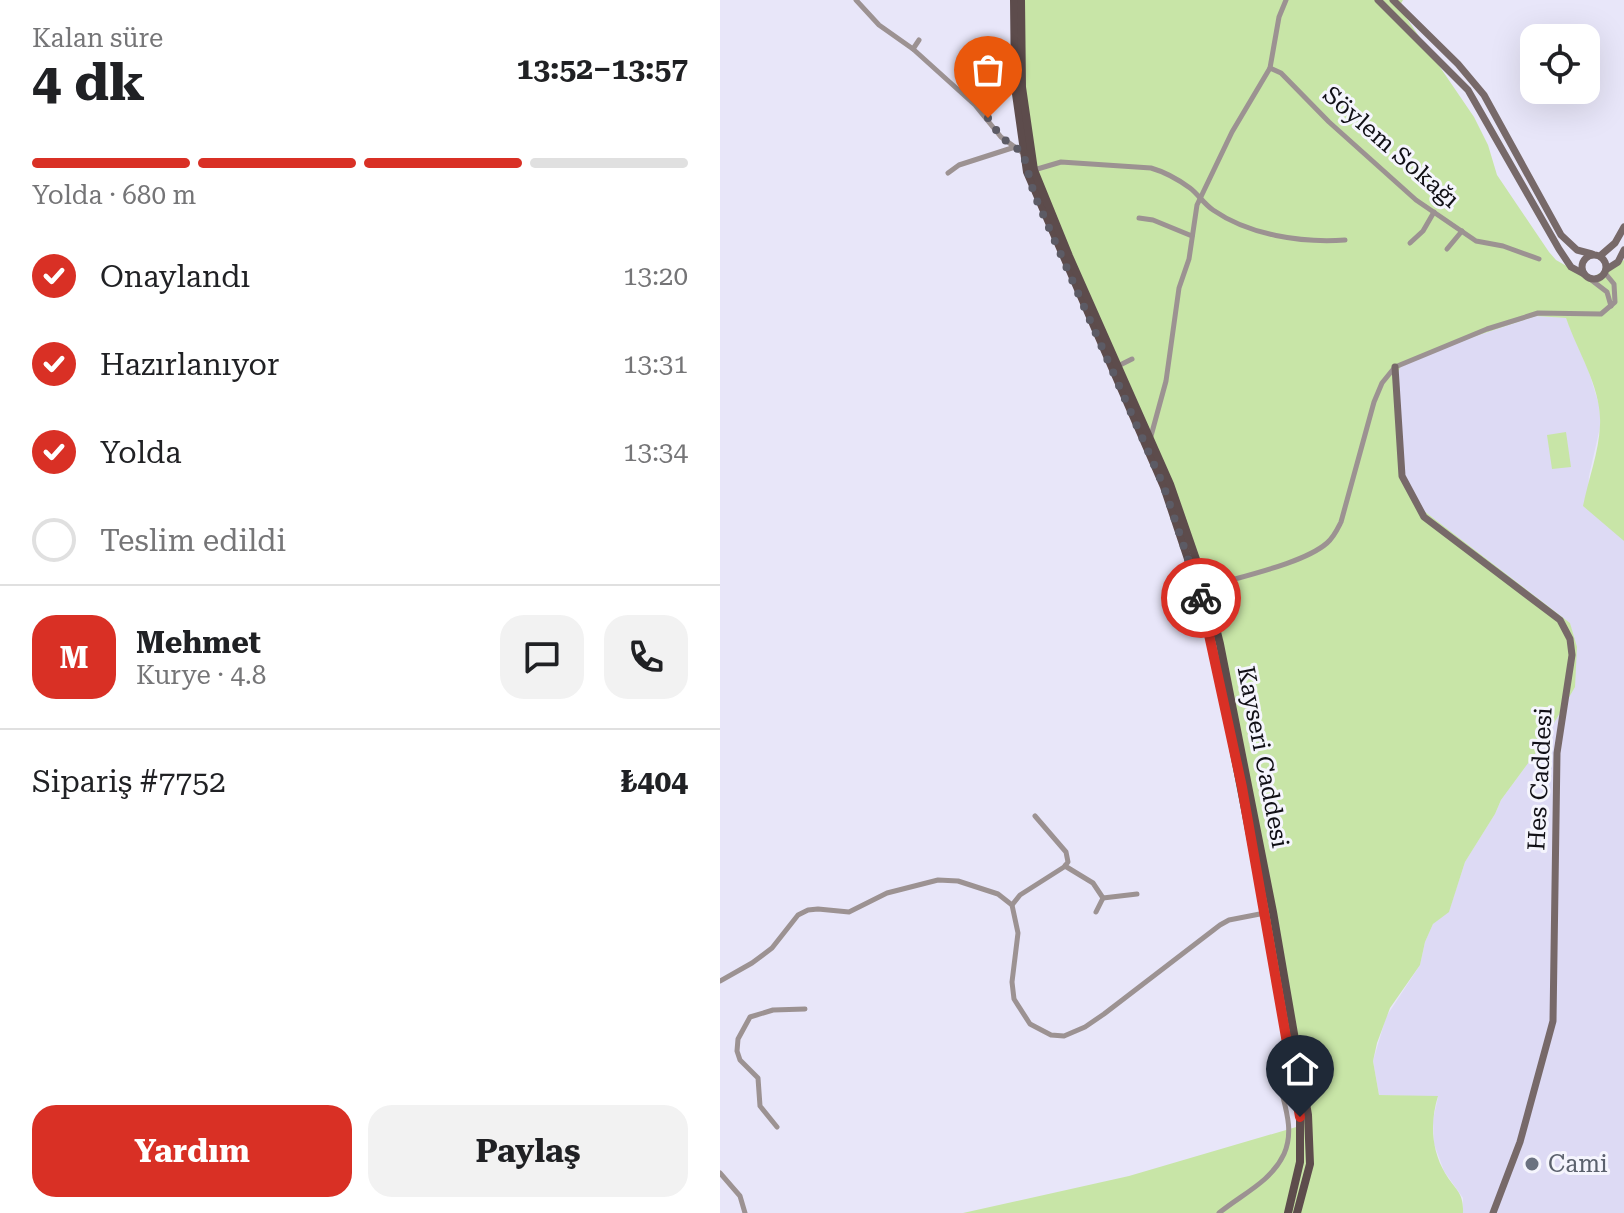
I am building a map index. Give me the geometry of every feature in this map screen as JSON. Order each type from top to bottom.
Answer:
[{"type":"main road","points":[[1014,0],[1015,87],[1022,149]]},
{"type":"main road","points":[[1021,0],[1022,149]]},
{"type":"main road","name":"Kayseri Caddesi","points":[[1022,149],[1034,170],[1150,437],[1185,523],[1206,588],[1238,729],[1310,1133],[1310,1164],[1297,1213]]},
{"type":"main road","name":"Kayseri Caddesi","points":[[1022,149],[1034,194],[1164,487],[1199,592],[1269,912],[1301,1134],[1299,1176],[1288,1213]]},
{"type":"street","points":[[856,0],[879,25],[913,49],[975,105],[1001,137],[1022,149]]},
{"type":"street","points":[[1150,437],[1163,395],[1179,288],[1189,259],[1197,205],[1232,132],[1270,68],[1279,17],[1286,0]]},
{"type":"street","points":[[1378,0],[1468,90],[1559,249],[1571,267],[1607,292],[1611,307]]},
{"type":"street","points":[[1206,588],[1297,559],[1318,549],[1335,534],[1374,402],[1382,383],[1395,367],[1487,329],[1538,313],[1594,315],[1615,302],[1614,284],[1606,271],[1606,261],[1577,250],[1561,235],[1484,95],[1458,64],[1393,0]]},
{"type":"street","points":[[913,49],[919,40]]},
{"type":"street","name":"Söylem Sokağı","points":[[1270,68],[1281,73],[1329,122],[1416,200],[1476,241],[1515,249],[1539,259]]},
{"type":"street","points":[[948,173],[959,165],[1022,149]]},
{"type":"street","points":[[1034,170],[1061,162],[1151,168],[1162,171],[1193,190],[1200,200],[1229,219],[1249,227],[1300,240],[1345,240]]},
{"type":"street","points":[[1410,243],[1423,231],[1434,212]]},
{"type":"street","points":[[1139,218],[1153,220],[1192,236]]},
{"type":"street","points":[[1587,276],[1583,262],[1615,243],[1624,227]]},
{"type":"street","points":[[1447,249],[1462,231]]},
{"type":"street","points":[[1587,276],[1599,278],[1618,262],[1624,250]]},
{"type":"street","points":[[1118,366],[1132,359]]},
{"type":"street","name":"Hes Caddesi","points":[[1395,367],[1402,476],[1412,498],[1424,517],[1560,620],[1570,639],[1572,655],[1557,753],[1553,1021],[1520,1142],[1493,1213]]},
{"type":"street","points":[[1012,905],[1020,895],[1065,866],[1068,859],[1066,852],[1035,816]]},
{"type":"street","points":[[1065,866],[1093,883],[1103,898]]},
{"type":"street","points":[[720,981],[772,948],[798,915],[808,910],[849,912],[887,893],[938,880],[958,881],[998,894],[1012,905],[1018,933],[1012,982],[1014,999],[1030,1024],[1051,1035],[1064,1036],[1085,1027],[1220,925],[1229,920],[1269,912]]},
{"type":"street","points":[[1103,898],[1137,894]]},
{"type":"street","points":[[1096,912],[1103,898]]},
{"type":"street","points":[[777,1127],[761,1108],[759,1081],[740,1060],[737,1042],[750,1017],[773,1010],[805,1009]]},
{"type":"street","points":[[1219,1213],[1260,1184],[1283,1156],[1288,1143],[1289,1119],[1276,1068],[1277,1059],[1288,1044]]},
{"type":"street","points":[[720,1173],[740,1196],[745,1213]]},
{"type":"shaded area","points":[[1536,316],[1566,318],[1589,372],[1601,423],[1589,476],[1587,507],[1624,541],[1624,1213],[1463,1213],[1463,1198],[1444,1171],[1434,1144],[1433,1120],[1438,1097],[1379,1095],[1373,1061],[1386,1017],[1420,965],[1433,924],[1449,911],[1465,862],[1501,800],[1540,747],[1577,653],[1570,623],[1424,511],[1405,476],[1398,372],[1400,366]]},
{"type":"green space","points":[[1015,0],[1403,0],[1399,7],[1474,117],[1488,145],[1497,175],[1549,252],[1556,260],[1589,279],[1624,260],[1624,541],[1583,506],[1598,445],[1600,411],[1593,384],[1566,318],[1536,316],[1401,366],[1398,372],[1405,476],[1424,511],[1570,623],[1577,647],[1575,687],[1540,747],[1501,800],[1465,862],[1449,912],[1433,924],[1420,965],[1390,1008],[1373,1061],[1379,1095],[1438,1096],[1433,1125],[1435,1145],[1440,1164],[1460,1196],[1463,1213],[963,1213],[1129,1176],[1303,1125],[1191,554],[1032,178]]},
{"type":"green space","points":[[1566,432],[1571,467],[1552,469],[1547,435]]},
{"type":"way so far","points":[[988,118],[1001,137],[1023,153],[1034,194],[1164,487],[1201,598]]},
{"type":"place","name":"Cami","points":[[1532,1164]]},
{"type":"route","points":[[1201,598],[1242,787],[1300,1117]]}]
